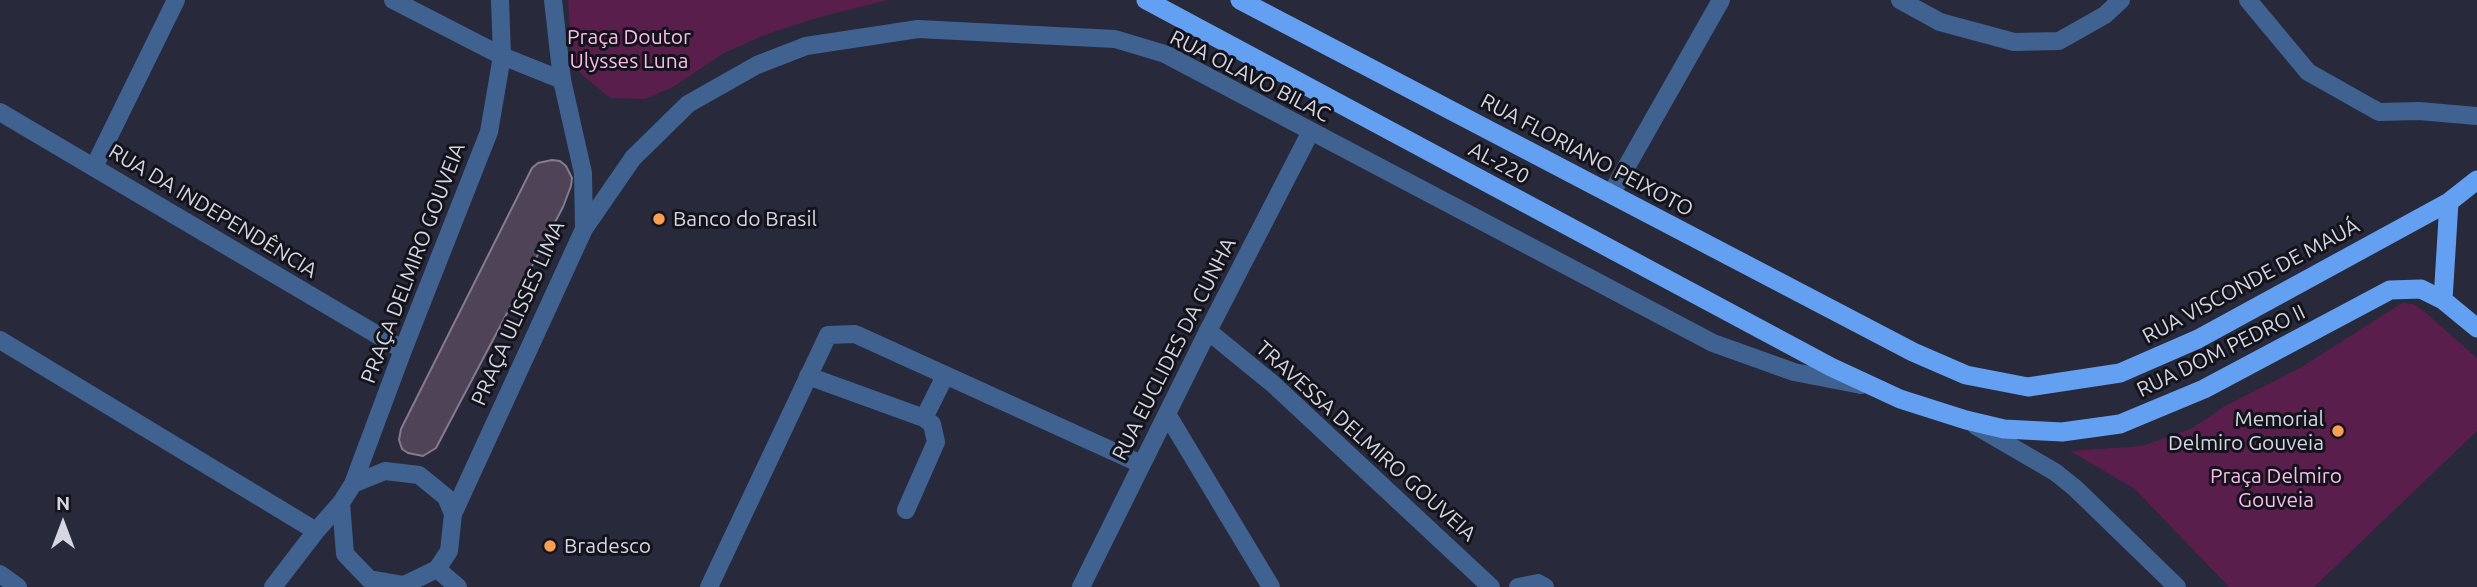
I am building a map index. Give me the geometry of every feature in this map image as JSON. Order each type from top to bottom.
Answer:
[{"type":"highway","name":"AL-220","points":[[1146,0],[1831,367]]},
{"type":"highway","name":"RUA FLORIANO PEIXOTO","points":[[1240,0],[1913,352]]},
{"type":"highway","name":"RUA VISCONDE DE MAUÁ","points":[[1913,352],[1966,374],[2028,387],[2120,373],[2197,339],[2449,202],[2477,180]]},
{"type":"highway","points":[[2443,300],[2449,202]]},
{"type":"highway","name":"RUA DOM PEDRO II","points":[[1966,421],[2004,429],[2062,432],[2120,424],[2204,389],[2390,290],[2421,289],[2443,300],[2477,328]]},
{"type":"highway","name":"RUA OLAVO BILAC","points":[[1831,367],[1873,388],[1966,421]]},
{"type":"street","points":[[94,167],[176,0]]},
{"type":"street","points":[[393,0],[502,56],[562,80]]},
{"type":"street","points":[[500,0],[502,56]]},
{"type":"street","name":"PRAÇA ULISSES LIMA","points":[[453,514],[584,229],[583,173],[562,80],[553,0]]},
{"type":"street","points":[[1611,194],[1721,0]]},
{"type":"street","points":[[1899,0],[1940,22],[2014,42],[2059,41],[2105,15],[2121,0]]},
{"type":"street","points":[[2248,0],[2308,72],[2379,112],[2420,111],[2477,116]]},
{"type":"street","name":"RUA OLAVO BILAC","points":[[584,229],[634,159],[688,104],[757,65],[806,46],[918,29],[1115,39],[1165,54],[1713,344],[1794,372],[1873,388]]},
{"type":"street","name":"PRAÇA DELMIRO GOUVEIA","points":[[353,484],[489,132],[502,56]]},
{"type":"street","name":"RUA DA INDEPENDÊNCIA","points":[[0,112],[403,350]]},
{"type":"street","name":"RUA EUCLIDES DA CUNHA","points":[[1081,587],[1310,133]]},
{"type":"street","name":"TRAVESSA DELMIRO GOUVEIA","points":[[1208,331],[1273,384],[1492,587]]},
{"type":"street","points":[[709,587],[828,335],[855,334],[1141,464]]},
{"type":"street","points":[[0,341],[316,531]]},
{"type":"street","points":[[808,376],[924,418],[932,424],[936,442],[906,510]]},
{"type":"street","points":[[924,418],[945,376]]},
{"type":"street","points":[[1167,414],[1271,587]]},
{"type":"street","name":"RUA OLAVO BILAC","points":[[1966,421],[2065,480],[2177,587]]},
{"type":"street","points":[[273,587],[341,503],[353,484],[385,471],[419,475],[446,498],[453,514],[449,551],[437,569],[404,585],[369,579],[345,554],[341,503]]},
{"type":"street","points":[[437,569],[458,587]]},
{"type":"street","points":[[0,574],[18,587]]},
{"type":"street","points":[[1518,587],[1538,583],[1545,587]]},
{"type":"green space","name":"Praça Doutor Ulysses Luna","points":[[568,0],[888,0],[823,16],[767,34],[724,53],[673,87],[645,99],[610,98],[580,73],[572,56]]},
{"type":"green space","name":"Praça Delmiro Gouveia","points":[[2402,303],[2414,304],[2477,358],[2477,431],[2314,587],[2229,587],[2135,489],[2070,451],[2142,446],[2191,429],[2225,406],[2300,368]]},
{"type":"building","points":[[560,161],[566,166],[572,178],[563,207],[436,448],[423,456],[408,453],[402,449],[399,440],[401,429],[532,168],[538,163]]},
{"type":"place","name":"Banco do Brasil","points":[[659,219]]},
{"type":"place","name":"Memorial Delmiro Gouveia","points":[[2338,431]]},
{"type":"place","name":"Bradesco","points":[[550,546]]}]
